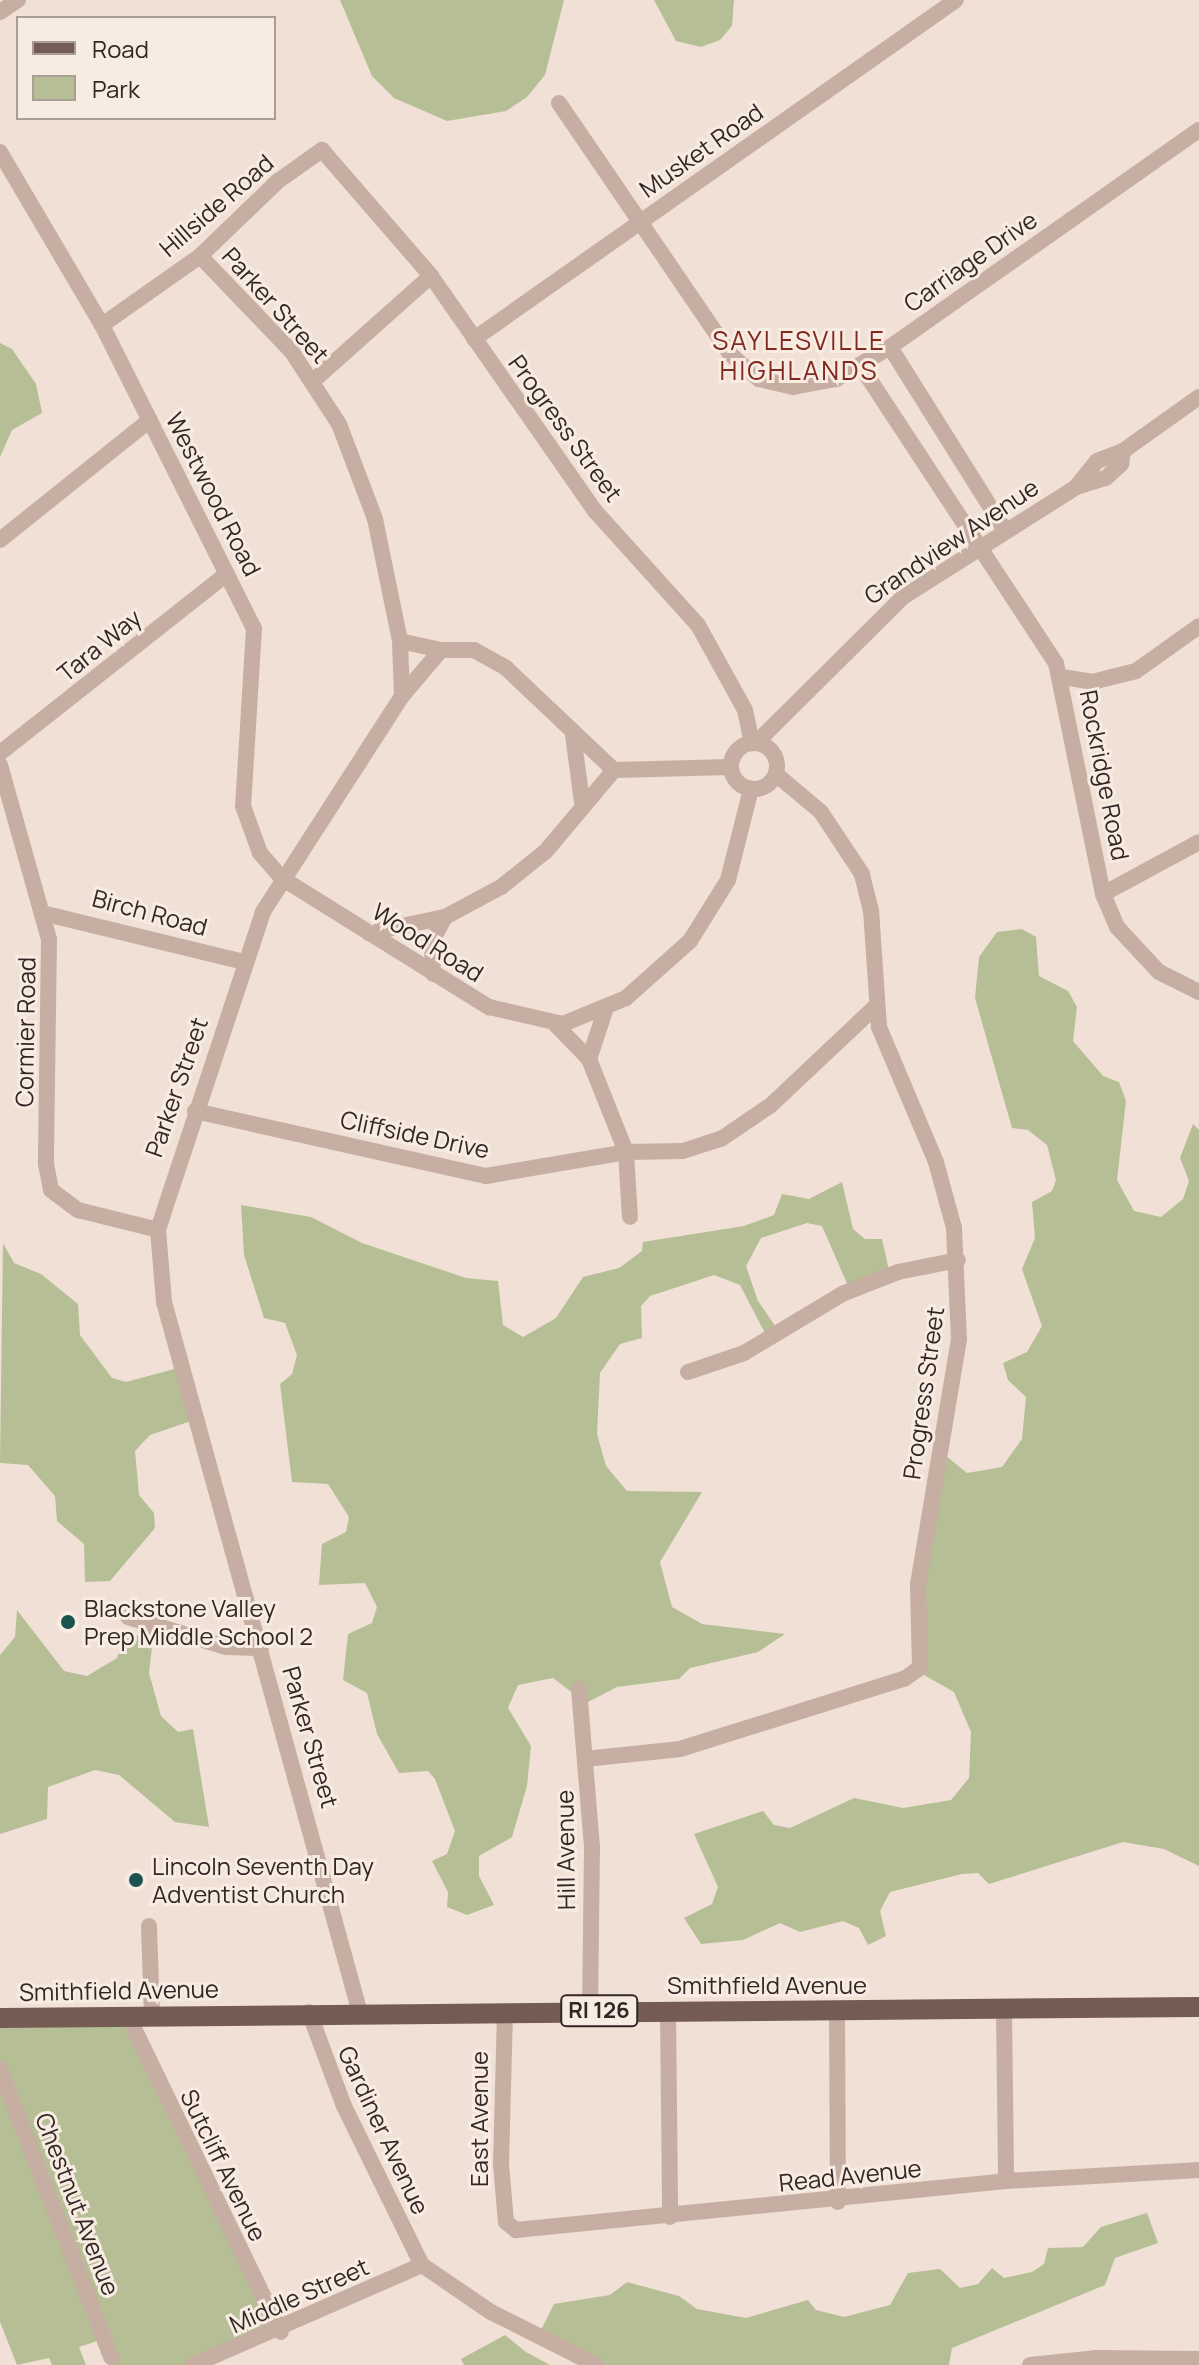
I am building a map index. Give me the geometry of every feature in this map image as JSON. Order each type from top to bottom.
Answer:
[{"type":"main road","name":"Smithfield Avenue","points":[[0,2018],[309,2012],[837,2012],[1199,2007]]},
{"type":"street","points":[[0,12],[18,0]]},
{"type":"street","name":"Musket Road","points":[[474,339],[956,0]]},
{"type":"street","name":"Carriage Drive","points":[[559,103],[730,354],[759,379],[805,387],[860,365],[890,347],[1199,130]]},
{"type":"street","name":"Hillside Road","points":[[102,325],[200,256],[278,181],[322,150]]},
{"type":"street","name":"Progress Street","points":[[322,150],[431,276],[595,511],[705,634],[745,710],[754,743]]},
{"type":"street","name":"Westwood Road","points":[[0,152],[102,325],[227,574],[257,646],[243,806],[260,853],[283,879]]},
{"type":"street","name":"Parker Street","points":[[200,256],[313,381],[363,480],[400,641],[402,696],[283,879],[244,962],[158,1230],[164,1302],[360,2013]]},
{"type":"street","points":[[313,381],[431,276]]},
{"type":"street","points":[[890,347],[1005,530]]},
{"type":"street","name":"Rockridge Road","points":[[860,365],[1062,677],[1103,894],[1136,953],[1199,992]]},
{"type":"street","name":"Grandview Avenue","points":[[754,743],[867,627],[980,546],[1076,487],[1097,461],[1123,451],[1199,397]]},
{"type":"street","points":[[0,540],[150,420]]},
{"type":"street","name":"Tara Way","points":[[0,753],[227,574]]},
{"type":"street","points":[[1062,677],[1092,682],[1126,675],[1199,626]]},
{"type":"street","points":[[400,641],[441,650],[474,650],[498,663],[614,770],[731,767]]},
{"type":"street","points":[[402,696],[441,650]]},
{"type":"street","points":[[573,735],[582,802]]},
{"type":"street","points":[[630,1217],[626,1152],[589,1059],[556,1025],[605,1011],[647,983],[706,920],[728,880],[751,789],[777,775],[777,761],[754,743],[738,750],[731,767],[739,784],[751,789]]},
{"type":"street","name":"Cormier Road","points":[[0,765],[42,913],[52,970],[46,1164],[51,1190],[78,1210],[158,1230]]},
{"type":"street","points":[[369,933],[445,917],[523,870],[614,770]]},
{"type":"street","name":"Progress Street","points":[[585,1759],[680,1749],[904,1679],[920,1668],[918,1584],[947,1433],[959,1339],[958,1260],[936,1162],[888,1058],[875,1007],[871,911],[862,874],[821,812],[777,775]]},
{"type":"street","points":[[1103,894],[1199,842]]},
{"type":"street","name":"Wood Road","points":[[283,879],[489,1007],[556,1025]]},
{"type":"street","name":"Birch Road","points":[[42,913],[244,962]]},
{"type":"street","points":[[433,974],[432,941],[445,917]]},
{"type":"street","name":"Cliffside Drive","points":[[195,1111],[486,1176],[626,1152],[683,1151],[721,1139],[790,1090],[875,1007]]},
{"type":"street","points":[[589,1059],[605,1011]]},
{"type":"street","points":[[688,1372],[744,1353],[842,1294],[898,1272],[958,1260]]},
{"type":"street","points":[[128,1617],[226,1647],[261,1648]]},
{"type":"street","name":"Hill Avenue","points":[[579,1689],[592,1846],[590,2011]]},
{"type":"street","points":[[149,1926],[152,2015]]},
{"type":"street","points":[[1004,2010],[1006,2181]]},
{"type":"street","name":"Gardiner Avenue","points":[[309,2012],[344,2106],[422,2265]]},
{"type":"street","name":"East Avenue","points":[[505,2012],[501,2164],[508,2225]]},
{"type":"street","points":[[668,2012],[670,2217]]},
{"type":"street","points":[[837,2012],[838,2202]]},
{"type":"street","name":"Sutcliff Avenue","points":[[128,2016],[281,2332]]},
{"type":"street","name":"Chestnut Avenue","points":[[0,2069],[111,2357]]},
{"type":"street","name":"Read Avenue","points":[[508,2225],[530,2229],[838,2202],[1006,2181],[1199,2170]]},
{"type":"street","points":[[422,2265],[491,2312],[596,2365]]},
{"type":"street","name":"Middle Street","points":[[193,2365],[281,2332],[422,2265]]},
{"type":"street","points":[[1030,2365],[1095,2358],[1199,2359]]},
{"type":"green space","points":[[340,0],[564,0],[545,75],[527,97],[506,111],[447,121],[394,98],[372,76]]},
{"type":"green space","points":[[654,0],[734,0],[732,26],[720,40],[701,47],[676,41]]},
{"type":"green space","points":[[0,343],[12,349],[36,384],[42,413],[12,430],[0,457]]},
{"type":"green space","points":[[1022,929],[1036,937],[1039,976],[1068,991],[1077,1007],[1073,1041],[1103,1076],[1119,1082],[1126,1101],[1117,1180],[1134,1211],[1161,1217],[1183,1199],[1189,1181],[1180,1158],[1193,1124],[1199,1130],[1199,1866],[1164,1849],[1123,1842],[989,1884],[978,1873],[962,1874],[890,1892],[880,1911],[886,1936],[868,1945],[859,1928],[843,1921],[800,1932],[780,1923],[743,1940],[701,1944],[684,1918],[712,1904],[718,1887],[694,1834],[763,1811],[774,1825],[790,1828],[854,1798],[903,1808],[951,1800],[969,1778],[971,1732],[954,1692],[915,1670],[940,1451],[967,1473],[1002,1467],[1022,1439],[1026,1397],[1008,1380],[1003,1363],[1027,1352],[1042,1326],[1022,1269],[1035,1238],[1032,1202],[1052,1191],[1056,1180],[1047,1145],[1028,1130],[1012,1128],[975,998],[979,957],[997,932]]},
{"type":"green space","points":[[842,1182],[853,1229],[865,1239],[882,1239],[890,1275],[849,1288],[822,1226],[807,1223],[761,1238],[746,1266],[758,1301],[778,1330],[767,1337],[740,1285],[714,1275],[650,1296],[641,1306],[642,1338],[620,1344],[600,1373],[597,1434],[606,1466],[627,1491],[702,1492],[660,1562],[672,1607],[702,1624],[785,1634],[758,1652],[690,1668],[679,1679],[617,1687],[586,1703],[553,1678],[518,1685],[508,1708],[531,1746],[527,1786],[512,1837],[479,1856],[479,1876],[494,1905],[467,1915],[447,1907],[448,1892],[432,1861],[447,1854],[455,1831],[435,1779],[428,1771],[399,1773],[377,1734],[367,1693],[343,1680],[348,1634],[372,1623],[377,1607],[365,1583],[319,1585],[322,1544],[346,1532],[349,1517],[328,1484],[292,1482],[280,1384],[292,1374],[297,1355],[285,1323],[264,1318],[244,1255],[241,1205],[311,1217],[362,1243],[466,1278],[498,1281],[503,1325],[523,1337],[556,1318],[583,1277],[619,1268],[642,1251],[643,1242],[744,1226],[774,1215],[782,1194],[809,1199]]},
{"type":"green space","points":[[3,1243],[14,1263],[41,1274],[78,1304],[80,1335],[112,1378],[126,1382],[178,1368],[194,1420],[150,1435],[135,1451],[139,1495],[154,1513],[155,1528],[110,1581],[85,1582],[84,1544],[57,1521],[55,1496],[28,1465],[0,1463]]},
{"type":"green space","points":[[17,1610],[64,1671],[87,1676],[117,1658],[123,1640],[154,1630],[149,1673],[161,1716],[178,1732],[193,1729],[209,1827],[175,1822],[119,1775],[95,1770],[48,1787],[47,1819],[0,1834],[0,1655],[15,1637]]},
{"type":"green space","points":[[128,2016],[281,2332],[193,2365],[109,2365],[97,2341],[79,2347],[86,2365],[52,2365],[49,2358],[17,2365],[0,2322],[0,2018]]},
{"type":"green space","points":[[1147,2213],[1158,2243],[1115,2258],[1105,2285],[952,2348],[949,2365],[586,2365],[537,2338],[554,2304],[610,2295],[627,2282],[679,2296],[697,2309],[746,2318],[808,2300],[816,2310],[844,2317],[890,2305],[908,2273],[940,2269],[960,2288],[978,2284],[992,2268],[1004,2278],[1032,2272],[1044,2264],[1048,2248],[1083,2247],[1101,2227]]},
{"type":"green space","points":[[505,2335],[526,2352],[550,2365],[464,2365],[461,2359]]},
{"type":"place","name":"Blackstone Valley Prep Middle School 2","points":[[68,1622]]},
{"type":"place","name":"Lincoln Seventh Day Adventist Church","points":[[136,1880]]},
{"type":"district","name":"SAYLESVILLE HIGHLANDS","points":[[799,356]]}]
